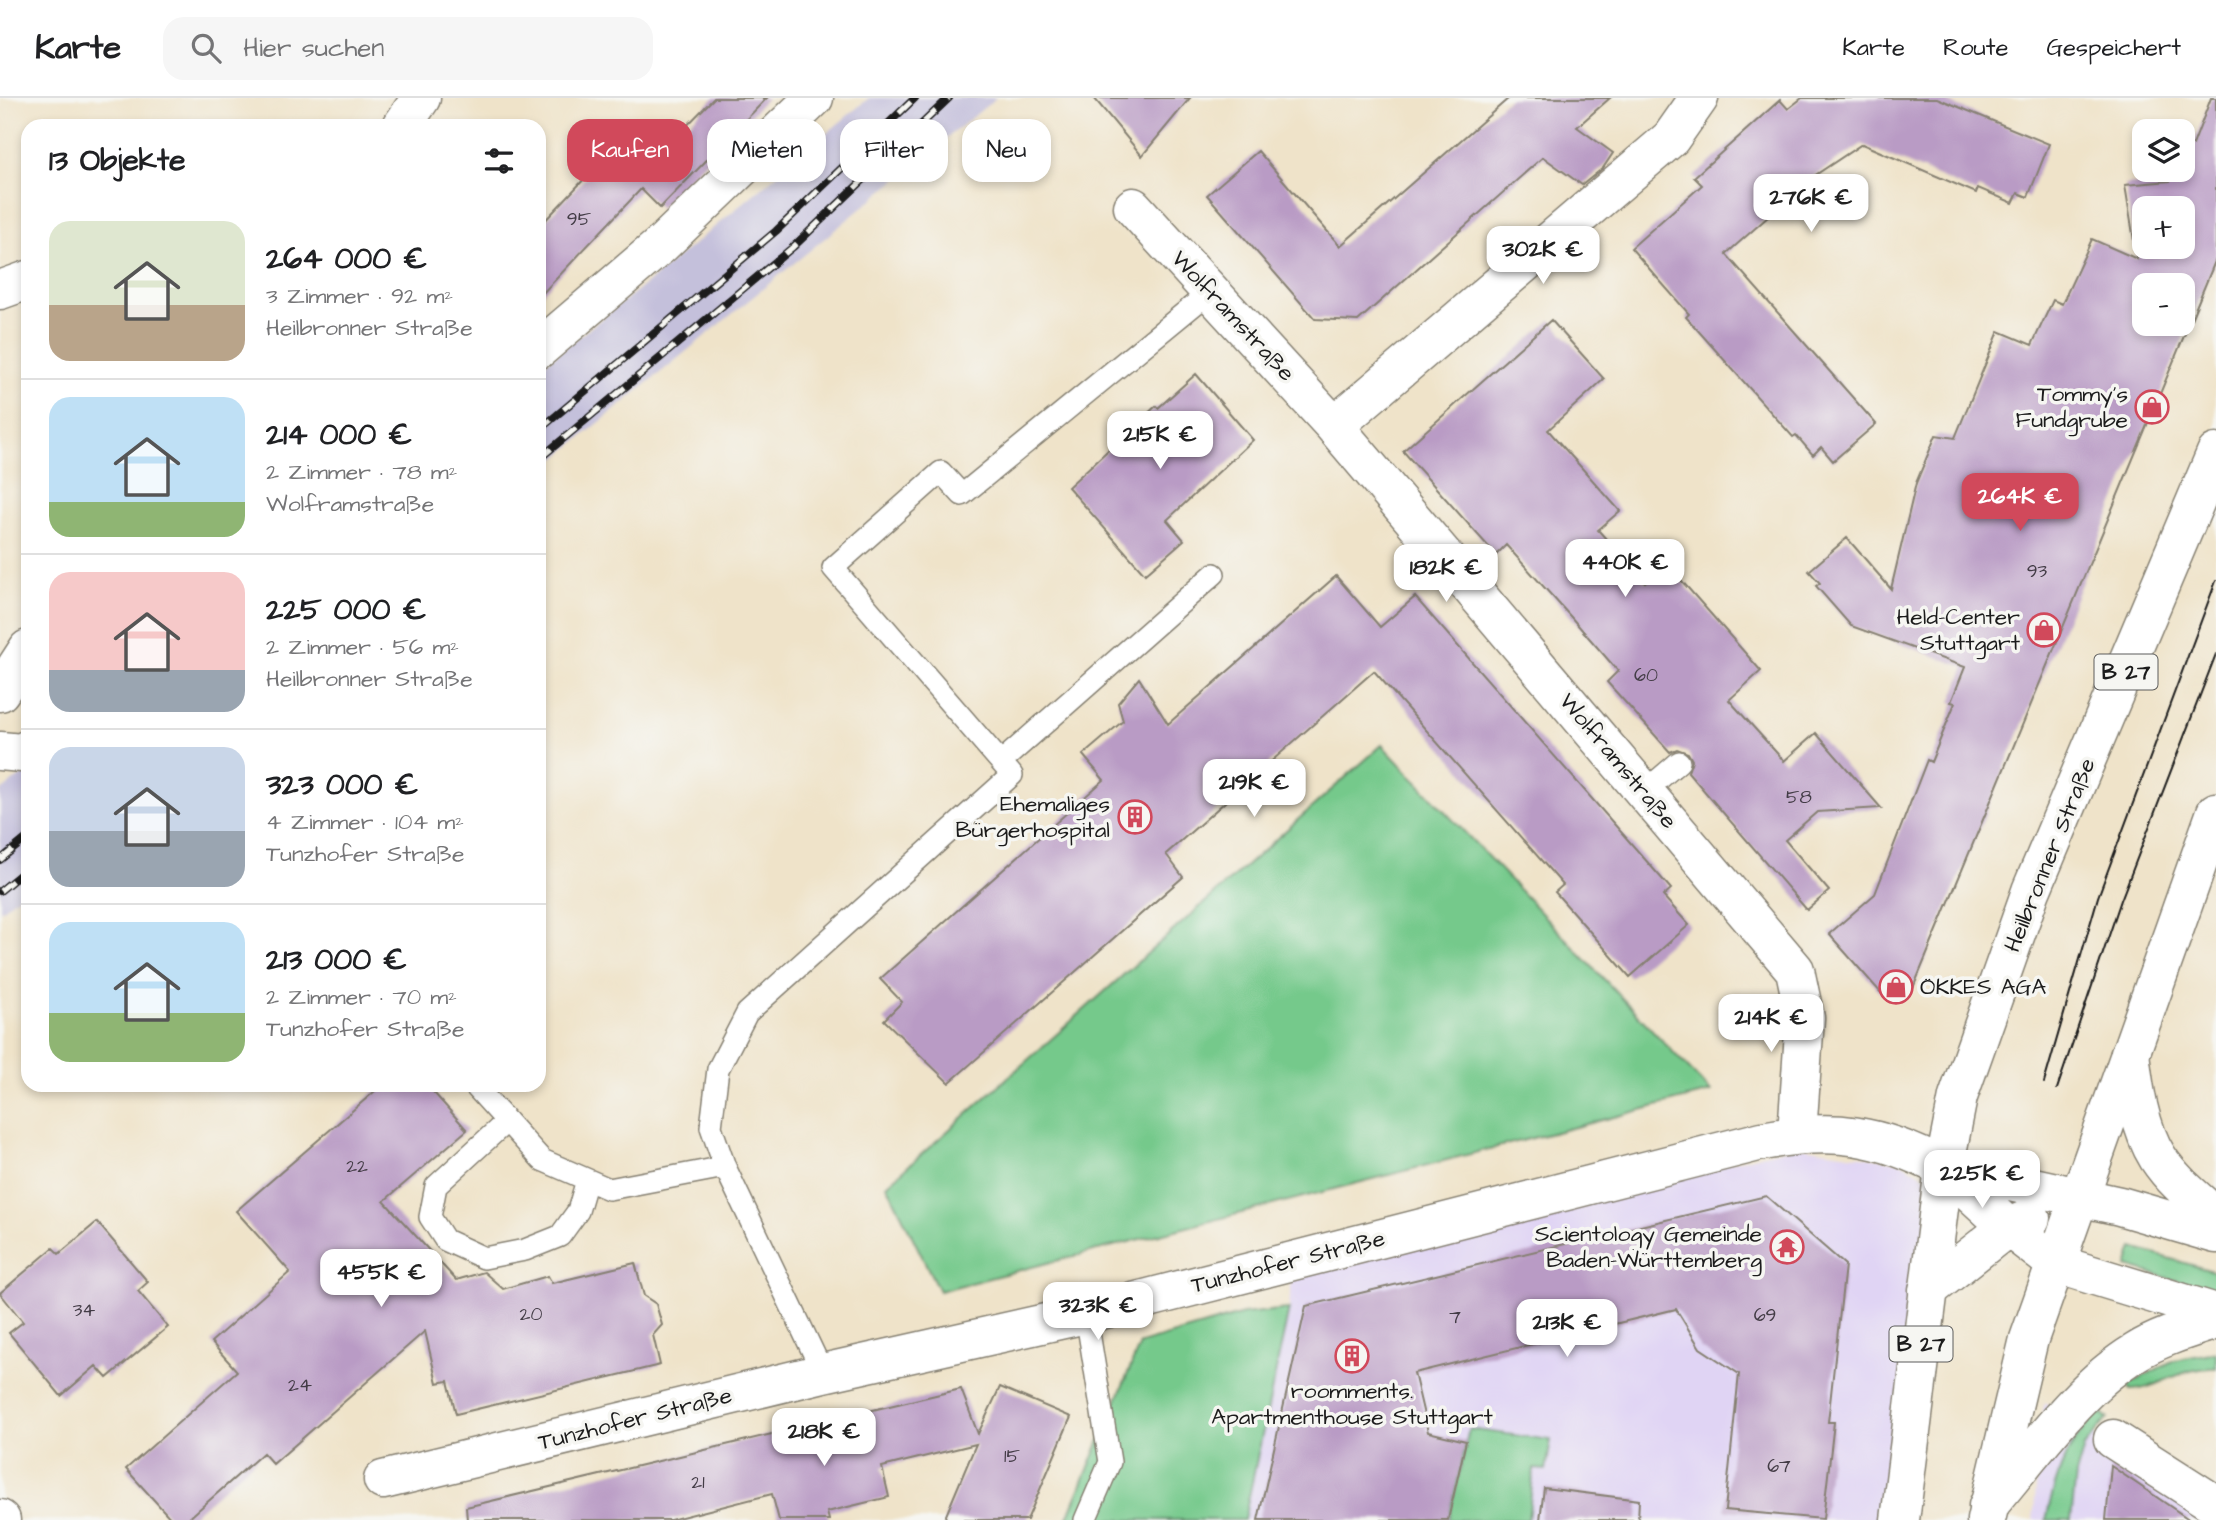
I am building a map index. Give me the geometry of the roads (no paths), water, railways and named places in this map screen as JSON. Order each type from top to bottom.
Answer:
[{"type":"street","points":[[407,119],[421,98]]},
{"type":"street","points":[[546,343],[662,244],[814,98]]},
{"type":"street","points":[[1334,426],[1671,138],[1699,98]]},
{"type":"street","name":"Wolframstraße","points":[[1133,207],[1334,426],[1795,970],[1805,1018],[1797,1134]]},
{"type":"street","points":[[0,290],[21,282]]},
{"type":"street","name":"Heilbronner Straße","points":[[1900,1520],[1927,1290],[1944,1168],[1958,1097],[2031,891],[2216,453]]},
{"type":"street","points":[[0,692],[21,660]]},
{"type":"street","points":[[0,751],[21,753]]},
{"type":"street","points":[[1987,1513],[2029,1339],[2216,812]]},
{"type":"street","points":[[2130,1053],[2136,1100],[2157,1157],[2176,1180],[2216,1217]]},
{"type":"street","name":"Tunzhofer Straße","points":[[383,1480],[824,1373],[1086,1314],[1590,1184],[1797,1134],[1849,1134],[1903,1146],[1944,1168]]},
{"type":"street","points":[[1944,1168],[2078,1198],[2216,1234]]},
{"type":"street","points":[[1944,1168],[2008,1227],[2056,1264],[2216,1313]]},
{"type":"street","points":[[1927,1290],[2008,1227],[2078,1198]]},
{"type":"street","points":[[1987,1513],[2099,1379],[2137,1351],[2179,1332],[2216,1320]]},
{"type":"street","points":[[2113,1439],[2216,1505]]},
{"type":"lane","points":[[824,1373],[725,1167],[711,1127],[718,1069],[747,1013],[1012,775],[833,568],[941,472],[962,495],[1211,291]]},
{"type":"lane","points":[[1001,762],[1214,574]]},
{"type":"lane","points":[[1644,792],[1679,762]]},
{"type":"lane","points":[[480,1092],[542,1160],[608,1189],[725,1167]]},
{"type":"lane","points":[[507,1121],[436,1186],[430,1217],[445,1240],[484,1258],[525,1250],[560,1236],[578,1210],[587,1180]]},
{"type":"lane","points":[[1085,1520],[1110,1462],[1086,1314]]},
{"type":"tram line","points":[[2044,1083],[2098,897],[2216,581]]},
{"type":"tram line","points":[[2057,1089],[2121,900],[2216,654]]},
{"type":"railway","points":[[546,424],[776,231],[915,98]]},
{"type":"railway","points":[[546,453],[793,247],[949,98]]},
{"type":"railway","points":[[0,860],[21,843]]},
{"type":"railway","points":[[0,891],[21,874]]},
{"type":"place","name":"Tommy's Fundgrube","points":[[2152,407]]},
{"type":"place","name":"Held-Center Stuttgart","points":[[2044,630]]},
{"type":"place","name":"Ehemaliges Bürgerhospital","points":[[1135,817]]},
{"type":"place","name":"ÖKKES AGA","points":[[1896,987]]},
{"type":"place","name":"Scientology Gemeinde Baden-Württemberg","points":[[1787,1247]]},
{"type":"place","name":"roomments. Apartmenthouse Stuttgart","points":[[1352,1356]]}]
